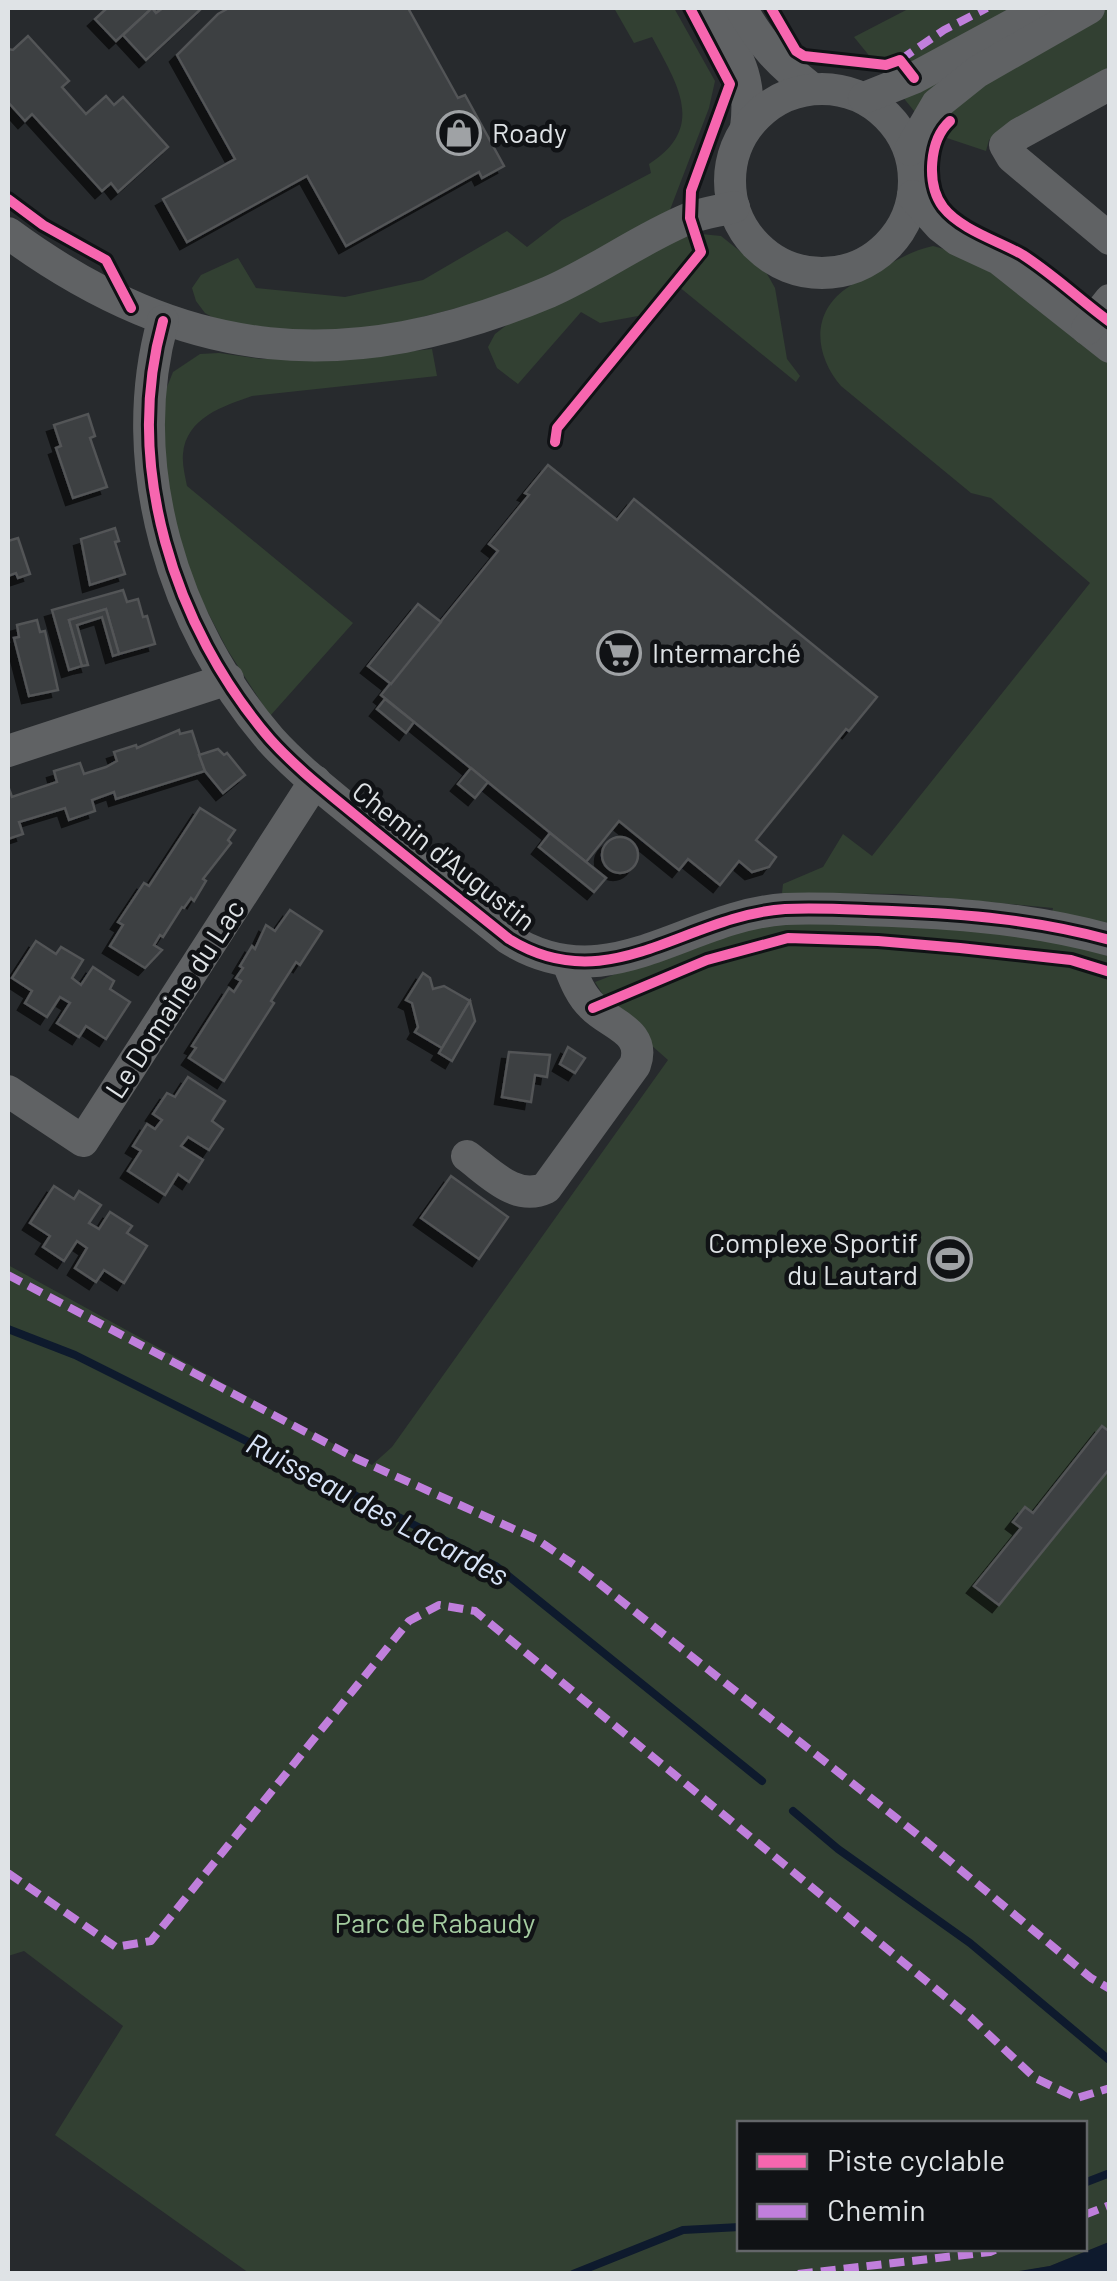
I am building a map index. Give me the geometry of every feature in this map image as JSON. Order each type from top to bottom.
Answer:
[{"type":"street","points":[[710,8],[746,76],[746,128]]},
{"type":"street","points":[[741,8],[774,59],[811,88]]},
{"type":"street","points":[[864,98],[914,78],[1044,8]]},
{"type":"street","points":[[910,150],[937,104],[964,83],[1089,8]]},
{"type":"street","points":[[1110,84],[1005,145],[1012,157],[1110,239]]},
{"type":"street","points":[[811,88],[832,88],[864,98],[888,114],[910,150],[915,178],[900,232],[880,254],[854,268],[824,274],[795,269],[768,256],[747,234],[734,208],[730,180],[734,153],[746,128],[763,109],[786,95],[811,88]]},
{"type":"street","points":[[913,196],[958,240],[1000,259],[1098,338],[1110,300]]},
{"type":"street","points":[[8,233],[117,302],[163,320],[221,336],[342,346],[392,341],[507,309],[553,290],[690,218],[734,208]]},
{"type":"street","points":[[900,232],[958,240]]},
{"type":"street","name":"Chemin d'Augustin","points":[[163,320],[150,394],[150,475],[158,519],[186,600],[228,679],[272,742],[510,939],[536,954],[568,964],[618,959],[725,922],[783,910],[979,916],[1054,925],[1110,940]]},
{"type":"street","points":[[8,752],[228,679]]},
{"type":"street","name":"Le Domaine du Lac","points":[[8,1091],[83,1141],[315,781]]},
{"type":"street","points":[[467,1156],[517,1191],[534,1194],[546,1188],[636,1065],[639,1048],[635,1038],[593,1008],[568,964]]},
{"type":"green space","points":[[614,8],[674,8],[715,81],[709,108],[668,215],[526,290],[353,335],[224,324],[205,313],[196,301],[192,288],[201,275],[238,258],[256,288],[345,297],[423,280],[507,231],[527,247],[562,220],[651,173],[649,164],[667,150],[677,135],[682,104],[652,37],[634,43]]},
{"type":"green space","points":[[910,8],[1109,8],[1109,72],[989,140],[986,151],[932,133],[854,37]]},
{"type":"green space","points":[[721,236],[766,272],[775,288],[787,359],[800,376],[796,382],[678,286],[654,313],[600,323],[581,312],[518,384],[497,368],[488,347],[495,334],[508,324],[680,238]]},
{"type":"green space","name":"Parc de Rabaudy","points":[[933,246],[982,266],[1048,310],[1109,361],[1109,2242],[1087,2251],[1087,2121],[737,2121],[737,2251],[1087,2251],[1050,2266],[1007,2274],[249,2273],[55,2135],[123,2026],[24,1951],[8,1956],[8,1265],[372,1465],[392,1447],[668,1060],[614,1012],[595,982],[704,940],[775,923],[893,922],[1047,938],[1053,908],[901,894],[782,893],[783,884],[823,867],[843,834],[872,856],[1090,583],[991,498],[971,493],[841,386],[832,374],[820,333],[828,308],[856,282],[904,256]]},
{"type":"green space","points":[[432,349],[437,376],[252,396],[208,415],[191,431],[186,442],[183,462],[187,486],[353,623],[270,716],[227,649],[192,582],[160,478],[163,397],[173,372],[200,354],[337,359]]},
{"type":"water","points":[[1109,2242],[1109,2273],[1007,2273],[1050,2266]]},
{"type":"building","points":[[107,8],[152,8],[116,41],[95,19]]},
{"type":"building","points":[[152,8],[156,13],[163,8],[202,8],[146,60],[123,35]]},
{"type":"building","points":[[229,8],[408,8],[458,98],[465,95],[504,166],[482,178],[479,172],[346,246],[307,176],[187,242],[163,199],[235,159],[177,55]]},
{"type":"building","points":[[28,36],[69,81],[62,87],[86,114],[106,96],[114,105],[123,97],[168,147],[118,192],[111,183],[102,191],[32,114],[25,121],[8,102],[8,49],[13,50]]},
{"type":"building","points":[[88,414],[95,436],[90,438],[107,487],[73,498],[56,448],[61,446],[54,425]]},
{"type":"building","name":"Intermarché","points":[[548,465],[617,520],[634,499],[877,697],[756,840],[776,857],[769,867],[752,872],[739,861],[720,885],[688,859],[679,870],[619,821],[586,862],[381,695],[498,551],[489,544]]},
{"type":"building","points":[[115,528],[125,574],[90,585],[81,539]]},
{"type":"building","points":[[18,538],[30,574],[18,578],[16,573],[8,576],[8,541]]},
{"type":"building","points":[[123,590],[127,602],[138,599],[155,644],[119,654],[106,609],[69,620],[82,666],[69,670],[52,610]]},
{"type":"building","points":[[418,604],[441,622],[391,684],[368,666]]},
{"type":"building","points":[[106,609],[119,654],[113,656],[102,617],[77,625],[88,665],[82,666],[69,620]]},
{"type":"building","points":[[37,620],[40,632],[45,631],[58,690],[29,696],[14,638],[19,637],[17,625]]},
{"type":"building","points":[[385,699],[414,722],[406,733],[377,709]]},
{"type":"building","points":[[179,730],[180,734],[192,731],[205,771],[116,799],[114,792],[92,800],[95,811],[69,820],[65,808],[19,822],[23,834],[8,839],[8,786],[12,797],[57,782],[54,771],[80,763],[84,774],[106,767],[117,761],[114,752],[136,745],[137,748]]},
{"type":"building","points":[[218,749],[224,755],[227,753],[245,775],[223,793],[205,771],[199,755]]},
{"type":"building","points":[[471,768],[488,782],[475,798],[458,784]]},
{"type":"building","points":[[200,808],[235,830],[228,840],[231,843],[203,879],[206,881],[194,901],[191,898],[182,907],[163,937],[160,935],[154,945],[162,950],[145,968],[110,946],[123,925],[118,922],[144,883],[149,886]]},
{"type":"building","points":[[550,833],[606,878],[594,892],[539,847]]},
{"type":"building","points":[[620,837],[633,842],[638,855],[633,868],[620,873],[607,868],[602,855],[607,842]]},
{"type":"building","points":[[290,910],[322,931],[300,965],[296,962],[224,1081],[189,1058],[196,1048],[192,1046],[229,988],[234,992],[241,981],[236,978],[243,968],[240,966],[252,946],[255,949],[266,925],[275,931]]},
{"type":"building","points":[[36,941],[56,954],[61,947],[83,960],[72,978],[81,985],[93,967],[114,981],[110,989],[130,1002],[106,1039],[86,1026],[79,1037],[57,1023],[70,1003],[60,997],[47,1017],[25,1003],[32,991],[12,978]]},
{"type":"building","points":[[423,973],[430,978],[433,989],[444,986],[470,1001],[442,1048],[415,1032],[418,1027],[412,1003],[406,1000]]},
{"type":"building","points":[[470,1001],[475,1021],[452,1061],[439,1053]]},
{"type":"building","points":[[568,1047],[585,1058],[575,1073],[560,1064]]},
{"type":"building","points":[[509,1052],[550,1055],[547,1077],[535,1075],[531,1102],[502,1097]]},
{"type":"building","points":[[188,1077],[225,1101],[212,1121],[223,1129],[209,1150],[188,1137],[181,1146],[203,1160],[189,1182],[178,1174],[165,1195],[128,1171],[141,1151],[133,1146],[147,1124],[155,1129],[162,1120],[153,1114],[167,1093],[175,1097]]},
{"type":"building","points":[[451,1176],[508,1217],[479,1259],[421,1218]]},
{"type":"building","points":[[54,1186],[74,1199],[79,1191],[101,1205],[89,1223],[99,1229],[110,1212],[132,1226],[127,1233],[147,1246],[124,1283],[104,1270],[96,1282],[75,1268],[87,1248],[77,1241],[64,1261],[43,1247],[50,1236],[30,1223]]},
{"type":"building","points":[[1102,1426],[1110,1432],[1110,1468],[999,1605],[974,1586],[1021,1528],[1013,1522],[1025,1507],[1033,1513]]},
{"type":"waterway","name":"Ruisseau des Lacardes","points":[[8,1329],[75,1355],[496,1566],[762,1781]]},
{"type":"waterway","name":"Ruisseau des Lacardes","points":[[793,1811],[838,1849],[970,1943],[1108,2059]]},
{"type":"waterway","points":[[1087,2182],[1110,2173]]},
{"type":"waterway","points":[[573,2274],[683,2230],[737,2227]]},
{"type":"marked path","points":[[900,60],[944,30],[987,8]]},
{"type":"marked path","points":[[8,1275],[357,1459],[536,1539],[582,1570],[928,1843],[1091,1978],[1110,1989]]},
{"type":"marked path","points":[[8,1873],[116,1947],[151,1941],[409,1621],[439,1605],[475,1611],[970,2017],[1035,2078],[1077,2098],[1110,2088]]},
{"type":"marked path","points":[[1087,2214],[1110,2205]]},
{"type":"marked path","points":[[798,2274],[992,2251]]},
{"type":"cycle path","points":[[555,442],[557,428],[701,252],[690,218],[691,191],[730,84],[690,8]]},
{"type":"cycle path","points":[[771,8],[796,51],[804,56],[886,65],[900,60],[914,78]]},
{"type":"cycle path","points":[[950,121],[938,139],[932,162],[934,187],[943,207],[970,229],[1034,263],[1110,322]]},
{"type":"cycle path","points":[[8,199],[43,225],[106,260],[131,308]]},
{"type":"cycle path","points":[[163,321],[152,376],[149,431],[154,487],[165,542],[183,595],[207,646],[236,695],[290,759],[509,939],[545,956],[580,961],[614,959],[748,915],[812,908],[974,916],[1056,927],[1110,940]]},
{"type":"cycle path","points":[[593,1008],[707,960],[788,938],[960,948],[1071,960],[1110,972]]},
{"type":"place","name":"Roady","points":[[459,133]]},
{"type":"place","name":"Intermarché","points":[[619,653]]},
{"type":"place","name":"Complexe Sportif du Lautard","points":[[950,1259]]}]
